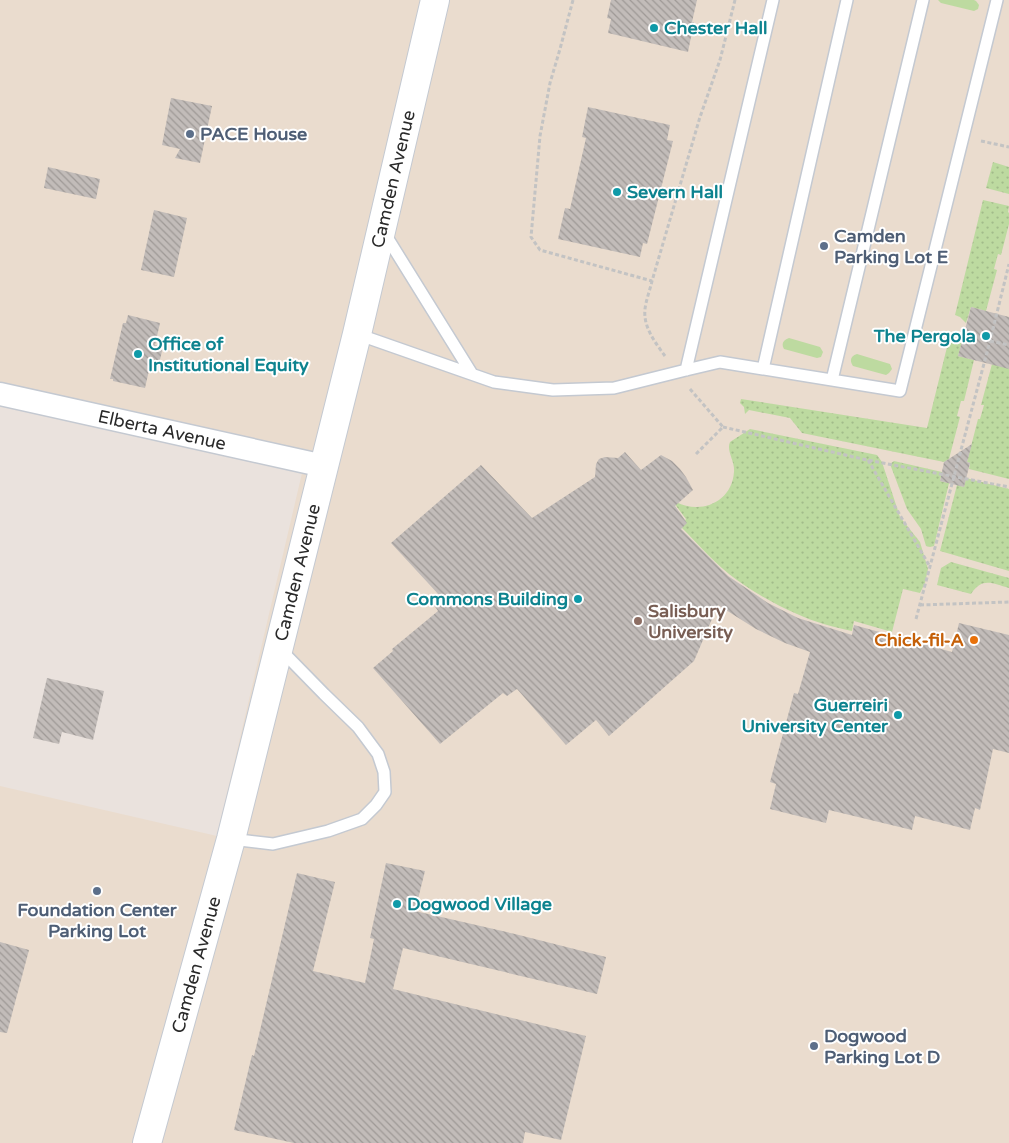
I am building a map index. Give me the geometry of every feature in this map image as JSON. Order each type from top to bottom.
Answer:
[{"type":"street","name":"Camden Avenue","points":[[147,1143],[231,840],[357,334],[435,0]]},
{"type":"street","name":"Elberta Avenue","points":[[0,394],[324,466]]},
{"type":"lane","points":[[681,371],[773,0]]},
{"type":"lane","points":[[764,369],[847,0]]},
{"type":"lane","points":[[832,380],[923,0]]},
{"type":"lane","points":[[357,334],[494,382],[552,390],[614,388],[720,362],[900,391],[997,0]]},
{"type":"lane","points":[[382,229],[472,374]]},
{"type":"lane","points":[[231,840],[273,844],[328,831],[362,818],[376,805],[385,792],[384,772],[378,754],[358,727],[279,647]]},
{"type":"path","points":[[572,0],[550,83],[540,136],[531,237],[540,250],[652,281]]},
{"type":"path","points":[[735,0],[720,60],[700,117],[645,308],[646,323],[651,335],[723,427],[867,460],[1009,486]]},
{"type":"path","points":[[963,136],[1009,147]]},
{"type":"path","points":[[916,620],[1009,264]]},
{"type":"path","points":[[990,341],[1009,345]]},
{"type":"path","points":[[696,454],[723,427]]},
{"type":"path","points":[[867,460],[930,566]]},
{"type":"path","points":[[920,604],[1009,602]]},
{"type":"shaded area","name":"Salisbury University","points":[[0,0],[1009,0],[1009,1143],[0,1143],[0,786],[217,836],[306,456],[0,388]]},
{"type":"green space","points":[[938,0],[974,0],[979,5],[978,9],[974,11],[941,3]]},
{"type":"green space","points":[[993,162],[1009,167],[1009,194],[986,188]]},
{"type":"green space","points":[[983,200],[1009,206],[1009,224],[1001,255],[998,254],[994,269],[997,270],[986,311],[971,307],[966,323],[955,315]]},
{"type":"green space","points":[[964,335],[958,356],[974,360],[964,401],[961,401],[957,416],[960,417],[949,459],[944,462],[802,433],[790,418],[749,410],[745,414],[744,407],[740,403],[741,399],[927,428],[949,339],[954,340]]},
{"type":"green space","points":[[789,338],[820,347],[823,352],[821,357],[817,358],[784,349],[783,342]]},
{"type":"green space","points":[[857,354],[890,364],[892,369],[886,375],[853,366],[851,358]]},
{"type":"green space","points":[[1009,358],[1009,479],[969,469],[970,463],[967,462],[978,419],[980,419],[984,405],[981,405],[992,364]]},
{"type":"green space","points":[[750,429],[877,455],[882,462],[900,517],[920,542],[928,569],[925,583],[920,593],[903,589],[892,632],[854,621],[852,631],[824,624],[781,607],[751,590],[729,574],[681,527],[686,519],[674,503],[695,507],[705,506],[721,498],[728,491],[734,472],[729,449],[730,442]]},
{"type":"green space","points":[[894,461],[942,472],[940,481],[949,483],[934,546],[926,546],[921,529],[907,509],[890,464]]},
{"type":"green space","points":[[966,478],[1009,489],[1009,571],[940,551],[957,485],[964,487]]},
{"type":"green space","points":[[951,562],[1009,578],[1009,588],[992,583],[983,583],[971,594],[937,585],[941,568]]},
{"type":"building","name":"Chester Hall","points":[[611,0],[697,0],[688,52],[608,33],[611,19],[607,18]]},
{"type":"building","points":[[171,98],[212,106],[200,163],[175,158],[180,149],[162,145]]},
{"type":"building","name":"Severn Hall","points":[[588,107],[670,125],[667,140],[673,141],[647,244],[643,243],[640,257],[558,239],[565,208],[570,209],[586,138],[582,137]]},
{"type":"building","points":[[48,167],[100,179],[96,199],[44,188]]},
{"type":"building","points":[[154,210],[187,218],[174,277],[141,270]]},
{"type":"building","points":[[971,307],[1009,317],[1009,369],[958,356]]},
{"type":"building","name":"Office of Institutional Equity","points":[[128,315],[160,323],[155,345],[163,347],[158,368],[150,366],[145,388],[110,379],[123,323],[126,323]]},
{"type":"building","points":[[972,444],[967,462],[970,463],[964,487],[940,481],[944,462]]},
{"type":"building","name":"Commons Building","points":[[625,452],[641,470],[661,455],[672,461],[686,477],[693,490],[675,506],[687,523],[681,529],[728,576],[768,603],[798,618],[852,635],[854,625],[952,652],[959,623],[1009,635],[1009,753],[993,749],[980,810],[975,808],[970,830],[915,816],[912,830],[829,810],[826,823],[770,809],[776,784],[770,782],[794,693],[798,694],[810,652],[785,643],[756,629],[718,605],[694,661],[609,736],[596,720],[566,745],[517,689],[507,696],[503,693],[440,744],[373,668],[393,651],[392,649],[438,611],[432,602],[440,596],[391,543],[481,465],[532,518],[595,477],[596,464],[599,459],[605,457],[618,458]]},
{"type":"building","points":[[47,678],[104,691],[93,740],[62,732],[59,744],[33,738]]},
{"type":"building","points":[[386,863],[425,871],[415,911],[606,957],[597,994],[403,948],[393,989],[586,1036],[561,1140],[525,1132],[523,1143],[294,1143],[234,1130],[252,1055],[254,1056],[297,873],[335,882],[313,971],[365,983],[374,939],[370,938]]},
{"type":"building","points":[[0,942],[29,950],[7,1033],[0,1032]]},
{"type":"place","name":"Chester Hall","points":[[654,28]]},
{"type":"place","name":"PACE House","points":[[190,134]]},
{"type":"place","name":"Severn Hall","points":[[617,192]]},
{"type":"place","name":"Camden Parking Lot E","points":[[824,246]]},
{"type":"place","name":"The Pergola","points":[[986,336]]},
{"type":"place","name":"Office of Institutional Equity","points":[[138,354]]},
{"type":"place","name":"Commons Building","points":[[578,599]]},
{"type":"place","name":"Salisbury University","points":[[638,621]]},
{"type":"place","name":"Chick-fil-A","points":[[974,640]]},
{"type":"place","name":"Guerreiri University Center","points":[[898,715]]},
{"type":"place","name":"Foundation Center Parking Lot","points":[[97,891]]},
{"type":"place","name":"Dogwood Village","points":[[397,904]]},
{"type":"place","name":"Dogwood Parking Lot D","points":[[814,1046]]}]
